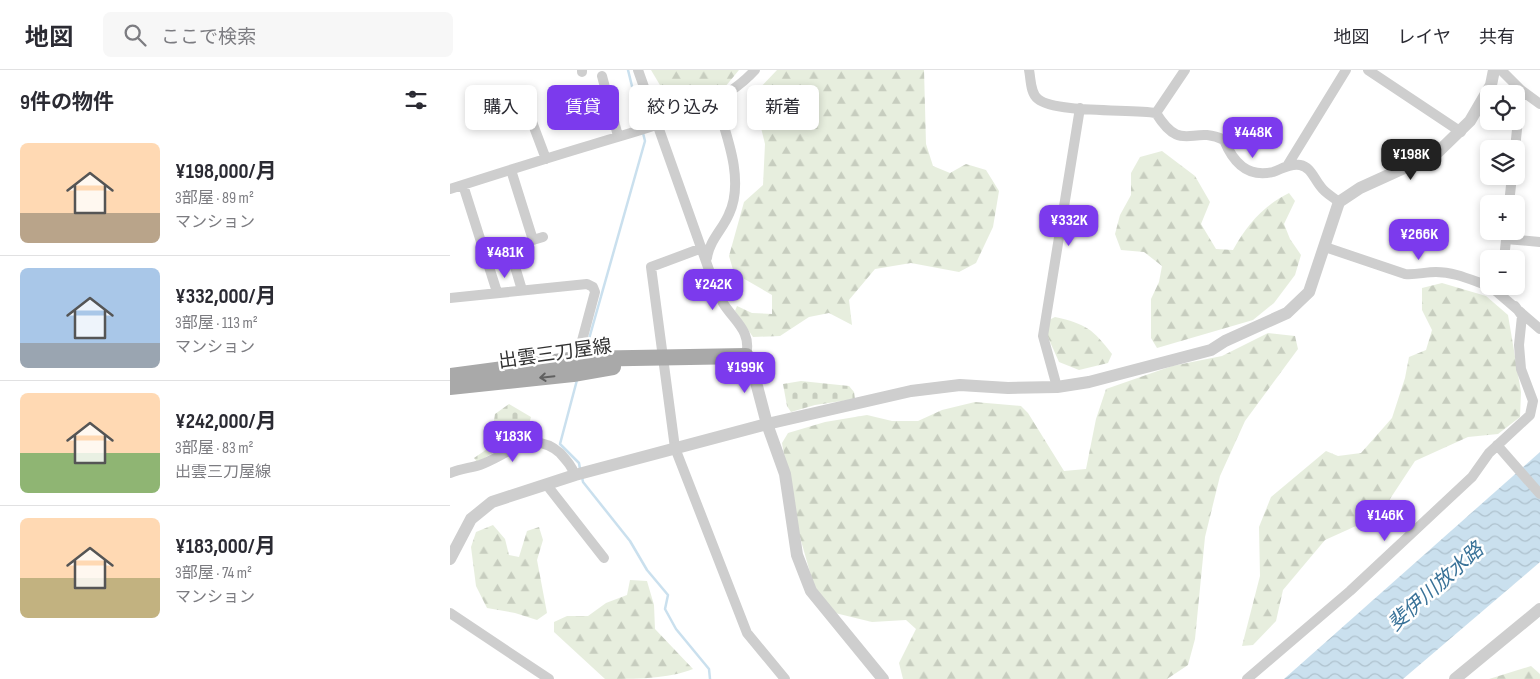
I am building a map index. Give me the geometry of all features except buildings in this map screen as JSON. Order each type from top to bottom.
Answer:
[{"type":"main road","name":"出雲三刀屋線","points":[[450,376],[575,367],[664,358],[746,356]]},
{"type":"main road","name":"出雲三刀屋線","points":[[450,387],[575,367]]},
{"type":"street","points":[[638,70],[644,85]]},
{"type":"street","points":[[737,86],[755,70]]},
{"type":"street","points":[[1030,70],[1032,91],[1038,100],[1055,106],[1156,114]]},
{"type":"street","points":[[1156,114],[1185,70]]},
{"type":"street","points":[[1287,166],[1346,70]]},
{"type":"street","points":[[1368,70],[1461,132]]},
{"type":"street","points":[[450,559],[471,519],[492,502],[575,475],[767,424],[911,391],[960,385],[1008,388],[1057,387],[1089,382],[1211,350],[1225,341],[1287,313],[1310,292],[1339,202],[1360,188],[1437,153],[1461,132],[1490,85],[1494,70]]},
{"type":"street","points":[[1501,70],[1516,85]]},
{"type":"street","points":[[602,76],[618,136]]},
{"type":"street","points":[[1525,93],[1540,104]]},
{"type":"street","points":[[1057,387],[1043,336],[1080,108]]},
{"type":"street","points":[[1156,114],[1166,130],[1181,137],[1213,135],[1224,140],[1231,156],[1244,170],[1258,174],[1274,172],[1287,166],[1300,165],[1312,173],[1321,188],[1339,202]]},
{"type":"street","points":[[535,130],[546,159]]},
{"type":"street","points":[[450,189],[637,130]]},
{"type":"street","points":[[661,130],[702,248],[724,303],[747,333],[748,346],[746,356],[753,371],[767,424],[785,474],[797,555],[811,591],[883,679]]},
{"type":"street","points":[[707,261],[708,249],[730,213],[733,200],[734,167],[724,130]]},
{"type":"street","points":[[511,170],[533,240],[542,237]]},
{"type":"street","points":[[463,185],[497,292]]},
{"type":"street","points":[[1525,239],[1540,242]]},
{"type":"street","points":[[1324,247],[1405,274],[1416,275],[1427,272],[1456,274],[1480,283]]},
{"type":"street","points":[[702,248],[651,267],[675,448],[747,633],[785,679]]},
{"type":"street","points":[[512,260],[522,290]]},
{"type":"street","points":[[450,298],[587,284],[593,286],[595,292],[575,367]]},
{"type":"street","points":[[1247,679],[1350,591],[1458,491],[1472,477],[1497,445],[1535,414],[1533,401],[1521,369],[1519,346],[1522,316],[1505,295]]},
{"type":"street","points":[[1515,306],[1540,329]]},
{"type":"street","points":[[450,473],[478,465],[519,446],[539,441],[554,448],[571,464],[575,475]]},
{"type":"street","points":[[1497,445],[1540,494]]},
{"type":"street","points":[[546,484],[604,558]]},
{"type":"street","points":[[1456,679],[1540,610]]},
{"type":"street","points":[[450,613],[549,679]]},
{"type":"green space","points":[[651,70],[739,70],[727,85],[660,85]]},
{"type":"green space","points":[[777,70],[924,70],[926,144],[933,166],[950,173],[966,164],[986,170],[999,191],[993,227],[976,263],[959,272],[911,263],[875,269],[849,300],[852,325],[829,313],[809,317],[780,336],[753,337],[735,311],[737,306],[752,313],[772,314],[772,295],[734,273],[729,256],[744,202],[763,185],[765,144],[762,130],[819,130],[819,85],[763,85]]},
{"type":"green space","points":[[1162,151],[1195,176],[1210,202],[1201,224],[1216,249],[1233,250],[1256,217],[1271,204],[1289,193],[1295,201],[1284,224],[1290,239],[1301,255],[1295,275],[1274,303],[1253,320],[1157,348],[1151,338],[1151,299],[1159,282],[1162,266],[1144,252],[1121,250],[1115,234],[1120,215],[1131,195],[1131,173],[1140,157]]},
{"type":"green space","points":[[1442,283],[1486,296],[1508,315],[1521,392],[1520,417],[1498,434],[1468,437],[1415,461],[1384,508],[1356,526],[1325,540],[1283,590],[1276,621],[1253,645],[1242,646],[1260,576],[1259,527],[1271,497],[1326,451],[1338,456],[1361,453],[1392,418],[1405,378],[1409,357],[1426,350],[1432,330],[1422,310],[1422,288]]},
{"type":"green space","points":[[1055,317],[1082,325],[1094,333],[1112,354],[1108,363],[1079,370],[1059,362],[1047,335],[1047,321]]},
{"type":"green space","points":[[1268,333],[1295,336],[1298,349],[1245,421],[1220,476],[1205,537],[1195,639],[1188,665],[1167,679],[903,679],[899,663],[916,629],[906,620],[872,622],[835,613],[815,590],[796,523],[782,443],[788,433],[825,422],[867,415],[892,421],[918,421],[942,410],[975,402],[1021,406],[1028,413],[1064,471],[1086,469],[1096,419],[1106,389],[1172,366],[1222,356]]},
{"type":"green space","points":[[801,381],[849,386],[854,392],[855,399],[815,405],[791,412],[787,406],[783,384]]},
{"type":"green space","points":[[509,404],[531,417],[527,432],[508,426],[502,448],[477,462],[474,458],[490,447],[495,414]]},
{"type":"green space","points":[[493,525],[505,539],[509,555],[519,557],[527,531],[539,527],[543,540],[537,560],[547,613],[537,620],[515,613],[487,608],[476,586],[471,547],[476,532]]},
{"type":"green space","points":[[630,580],[647,581],[654,605],[655,629],[693,669],[662,677],[605,679],[554,632],[554,622],[567,616],[588,616],[606,603],[627,595]]},
{"type":"green space","points":[[1531,666],[1540,674],[1540,679],[1489,679]]},
{"type":"water","name":"斐伊川放水路","points":[[1540,452],[1540,562],[1403,679],[1284,679]]},
{"type":"waterway","points":[[628,70],[632,85]]},
{"type":"waterway","points":[[585,353],[645,141],[643,133]]},
{"type":"waterway","points":[[577,380],[560,444],[579,463],[580,469]]},
{"type":"waterway","points":[[582,477],[583,482],[630,541],[647,570],[668,595],[665,609],[676,629],[709,669],[710,679]]}]
